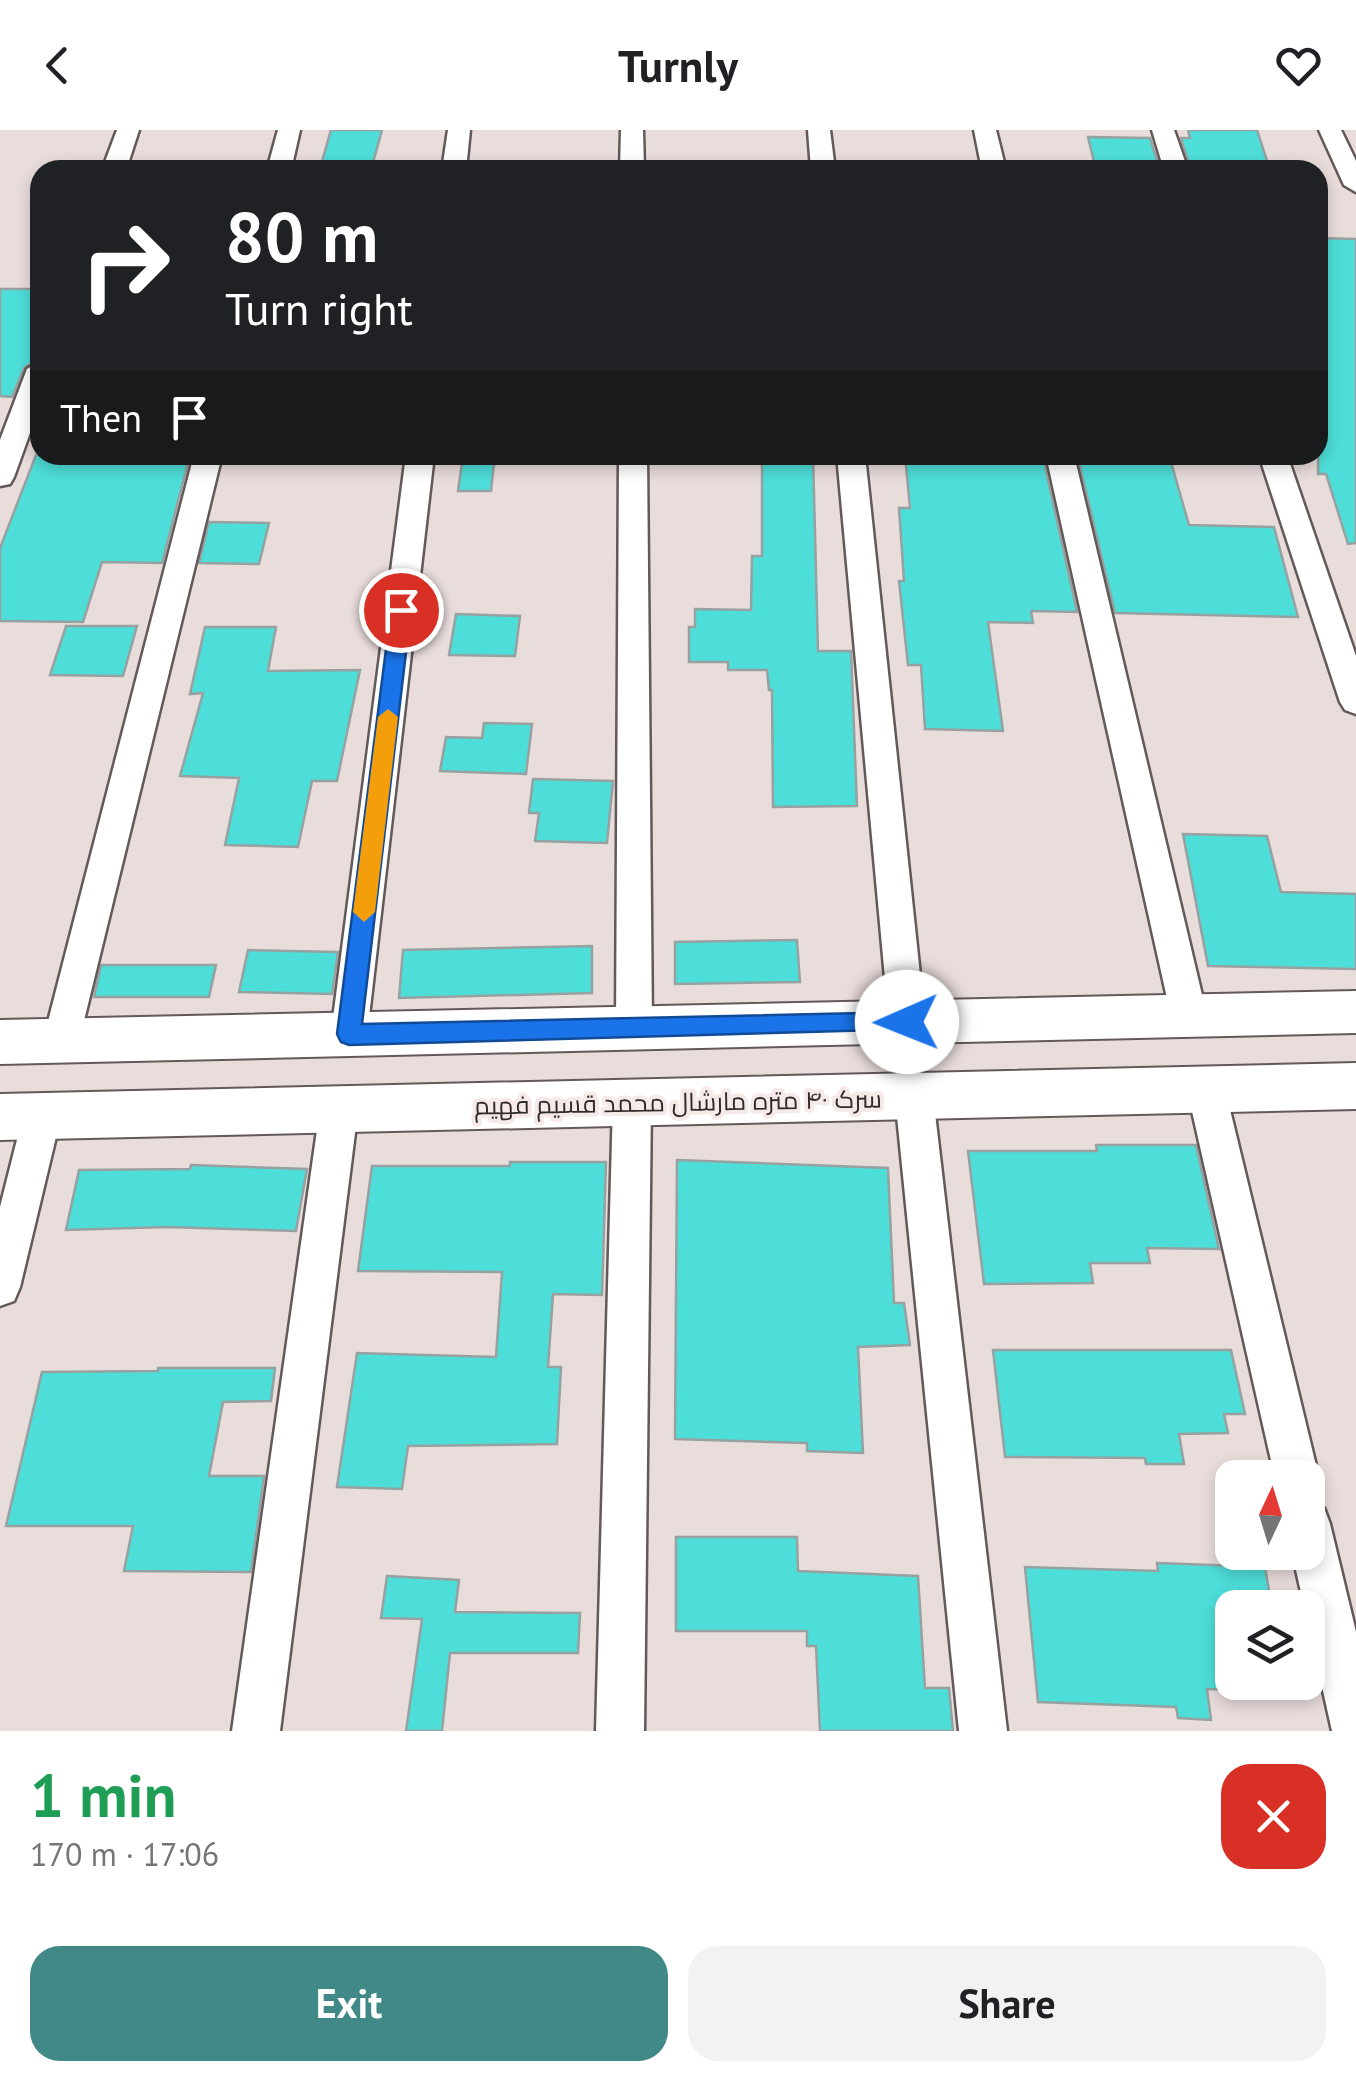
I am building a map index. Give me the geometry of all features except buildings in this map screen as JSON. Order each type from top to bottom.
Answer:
[{"type":"street","points":[[118,160],[128,130]]},
{"type":"street","points":[[282,160],[290,130]]},
{"type":"street","points":[[455,160],[459,130]]},
{"type":"street","points":[[632,130],[632,160]]},
{"type":"street","points":[[819,130],[822,160]]},
{"type":"street","points":[[985,130],[992,160]]},
{"type":"street","points":[[1163,130],[1173,160]]},
{"type":"street","points":[[1330,130],[1356,185]]},
{"type":"street","points":[[0,477],[30,396]]},
{"type":"street","points":[[61,1041],[205,465]]},
{"type":"street","points":[[349,1034],[419,465]]},
{"type":"street","points":[[633,465],[634,1028]]},
{"type":"street","points":[[852,465],[907,1022]]},
{"type":"street","points":[[1062,465],[1189,1016]]},
{"type":"street","points":[[1275,465],[1356,702]]},
{"type":"street","points":[[0,1042],[1356,1012]]},
{"type":"street","name":"سرک ۴۰ متره مارشال محمد قسیم فهیم","points":[[21,1117],[1356,1086]]},
{"type":"street","points":[[1206,1089],[1293,1460]]},
{"type":"street","points":[[914,1096],[983,1731]]},
{"type":"street","points":[[620,1731],[632,1102]]},
{"type":"street","points":[[256,1731],[339,1110]]},
{"type":"street","points":[[0,1287],[21,1117]]},
{"type":"street","points":[[1319,1570],[1356,1731]]},
{"type":"slow traffic","points":[[364,912],[388,717]]},
{"type":"route","points":[[401,610],[349,1034],[907,1022]]}]
